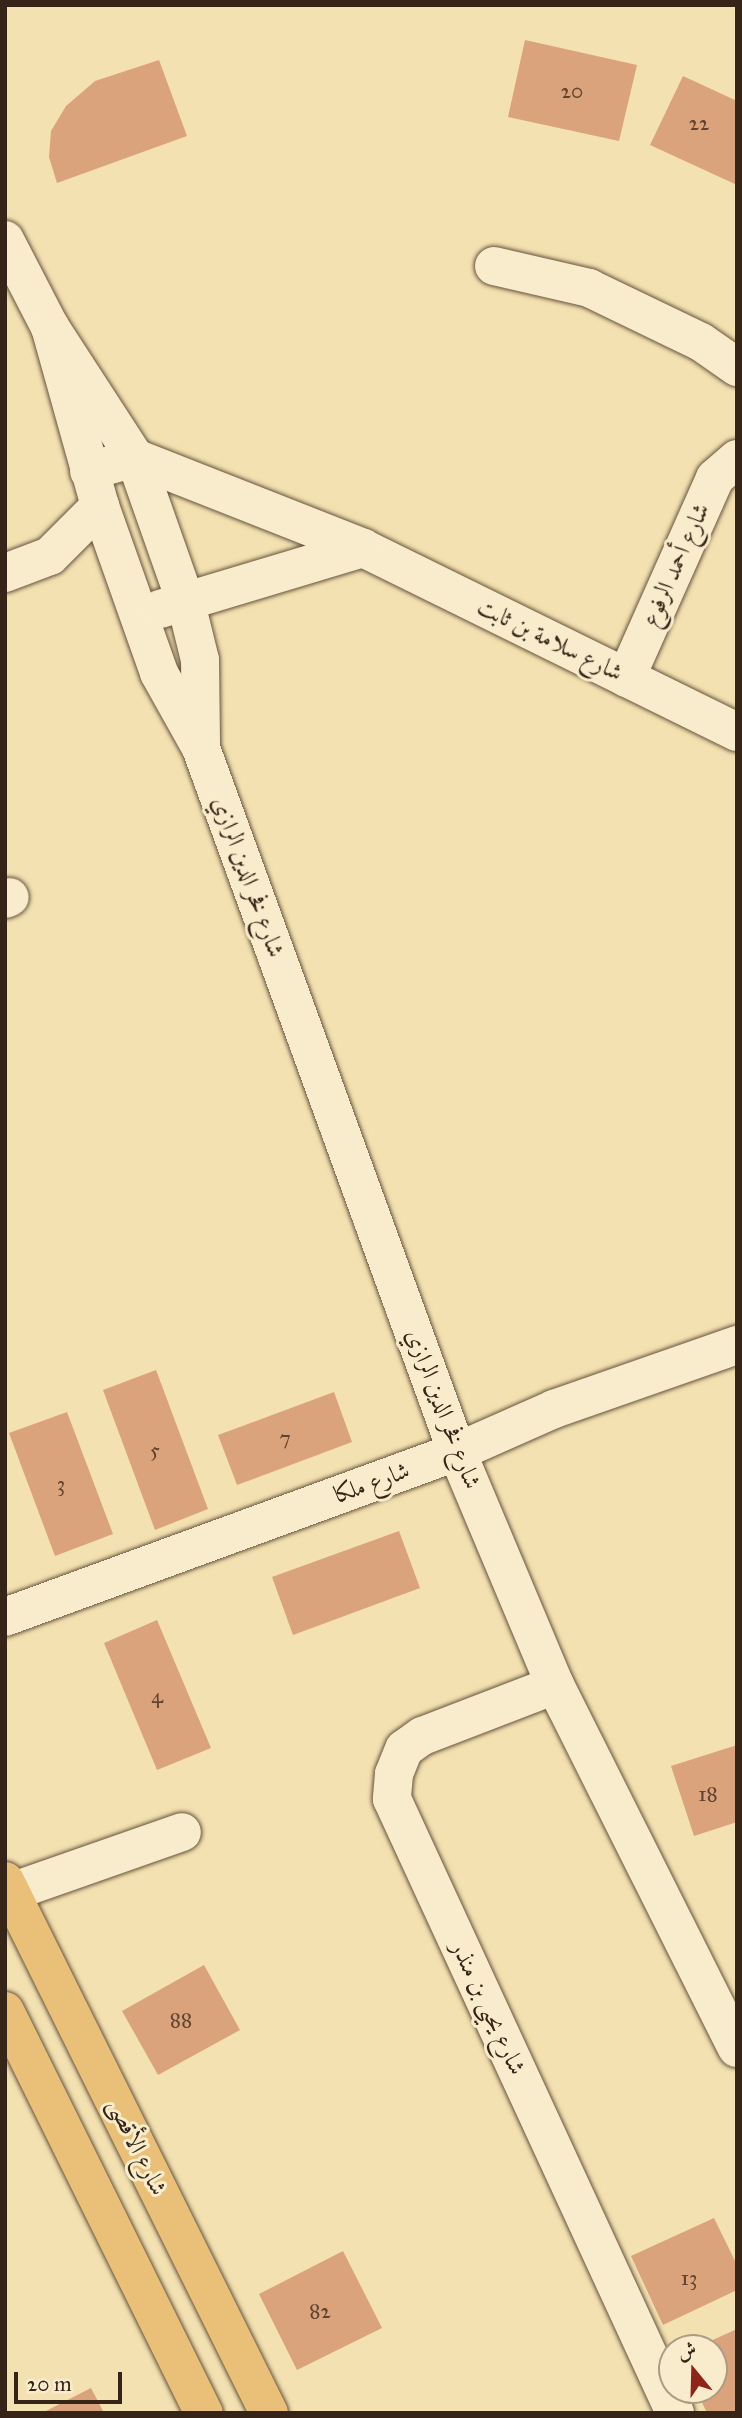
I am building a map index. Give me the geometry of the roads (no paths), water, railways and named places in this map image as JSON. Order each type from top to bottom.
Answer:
[{"type":"main road","name":"شارع الأقصى","points":[[8,1887],[268,2413]]},
{"type":"main road","points":[[5,2011],[204,2413]]},
{"type":"street","name":"شارع فخر الدين الرازي","points":[[5,240],[50,327],[135,458],[186,603],[200,660],[201,748]]},
{"type":"street","points":[[494,266],[589,288],[701,342],[737,367]]},
{"type":"street","name":"شارع فخر الدين الرازي","points":[[50,327],[95,488],[159,673],[201,748],[457,1451],[555,1685],[737,2048]]},
{"type":"street","points":[[50,556],[95,488],[135,458]]},
{"type":"street","name":"شارع سلامة بن ثابت","points":[[135,458],[363,548],[737,732]]},
{"type":"street","name":"شارع أحمد الرفوع","points":[[626,678],[715,478],[737,459]]},
{"type":"street","points":[[139,613],[186,603],[363,548]]},
{"type":"street","points":[[5,573],[50,556],[122,567]]},
{"type":"street","name":"شارع ملكا","points":[[5,1617],[457,1451],[554,1409],[737,1345]]},
{"type":"street","name":"شارع يحيى بن منذر","points":[[555,1685],[422,1736],[404,1749],[394,1774],[392,1799],[675,2413]]},
{"type":"street","points":[[8,1887],[182,1832]]}]
